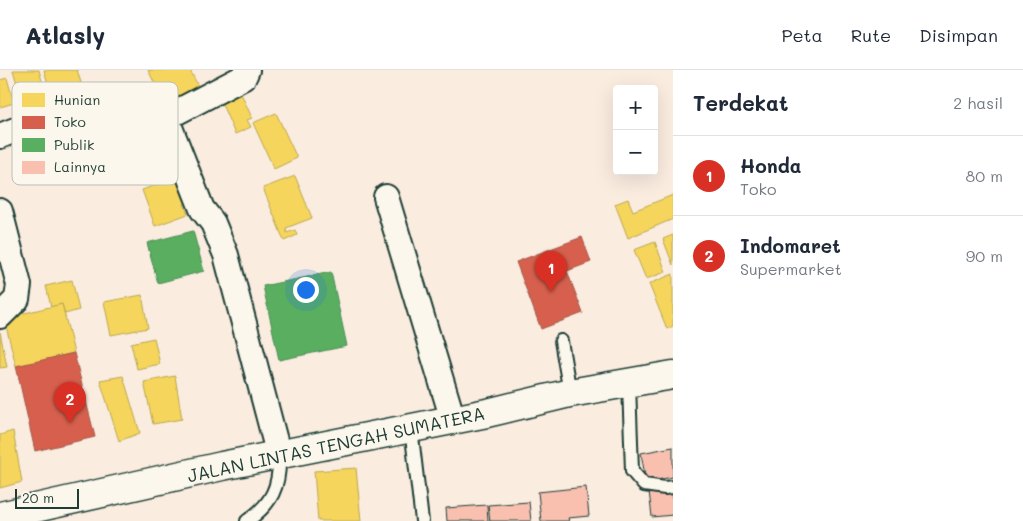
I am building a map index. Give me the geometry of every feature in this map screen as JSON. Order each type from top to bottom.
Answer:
[{"type":"highway","name":"JALAN LINTAS TENGAH SUMATERA","points":[[0,516],[29,516],[222,466],[453,420],[570,394],[673,375]]},
{"type":"street","points":[[178,111],[244,77],[247,70]]},
{"type":"street","points":[[0,136],[12,131]]},
{"type":"street","points":[[178,148],[202,209],[213,223],[226,255],[279,456]]},
{"type":"street","points":[[386,197],[453,420]]},
{"type":"street","points":[[0,210],[19,286],[18,299],[0,316]]},
{"type":"lane","points":[[561,341],[570,394]]},
{"type":"lane","points":[[629,384],[632,471],[644,485],[665,488],[673,487]]},
{"type":"lane","points":[[411,428],[422,521]]},
{"type":"lane","points":[[247,521],[262,511],[272,495],[280,476],[279,456]]},
{"type":"building: Hunian","points":[[13,70],[39,70],[42,82],[16,82]]},
{"type":"building: Hunian","points":[[44,70],[77,70],[81,82],[47,82]]},
{"type":"building: Hunian","points":[[148,70],[190,70],[199,88],[178,98],[178,82],[154,82]]},
{"type":"building: Hunian","points":[[7,78],[12,104],[0,107],[0,80]]},
{"type":"building: Hunian","points":[[240,91],[252,118],[247,120],[251,127],[235,134],[220,100]]},
{"type":"building: Hunian","points":[[276,113],[297,158],[274,169],[253,123]]},
{"type":"building: Hunian","points":[[178,172],[190,201],[184,204],[188,214],[155,226],[142,190],[156,185],[178,185]]},
{"type":"building: Hunian","points":[[295,176],[312,218],[286,228],[287,233],[295,230],[297,235],[284,241],[263,188]]},
{"type":"building: Hunian","points":[[673,195],[673,219],[628,238],[615,204],[628,199],[633,211]]},
{"type":"building: Hunian","points":[[673,235],[673,265],[663,239]]},
{"type":"building: Hunian","points":[[655,242],[666,272],[646,279],[634,250]]},
{"type":"building: Hunian","points":[[673,274],[673,326],[667,329],[649,284]]},
{"type":"building: Hunian","points":[[72,280],[79,310],[65,314],[62,304],[51,307],[46,286]]},
{"type":"building: Hunian","points":[[142,295],[148,328],[111,335],[104,302]]},
{"type":"building: Hunian","points":[[62,304],[74,353],[16,366],[4,318]]},
{"type":"building: Hunian","points":[[0,332],[7,367],[0,368]]},
{"type":"building: Hunian","points":[[154,338],[160,364],[137,369],[131,343]]},
{"type":"building: Hunian","points":[[123,376],[140,433],[119,441],[100,380]]},
{"type":"building: Hunian","points":[[175,376],[182,419],[153,424],[144,382]]},
{"type":"building: Hunian","points":[[13,431],[22,482],[0,488],[0,435]]},
{"type":"building: Hunian","points":[[356,468],[361,521],[318,521],[314,471]]},
{"type":"building: Toko","points":[[582,237],[591,262],[567,271],[583,313],[541,329],[516,262]]},
{"type":"building: Toko","points":[[74,353],[95,437],[35,451],[16,366]]},
{"type":"building: Publik","points":[[193,231],[204,271],[158,283],[147,243]]},
{"type":"building: Publik","points":[[331,272],[347,346],[279,360],[263,286]]},
{"type":"building: Lainnya","points":[[673,447],[673,477],[646,482],[641,453]]},
{"type":"building: Lainnya","points":[[586,487],[589,516],[568,518],[569,521],[541,521],[538,492]]},
{"type":"building: Lainnya","points":[[673,488],[673,515],[652,517],[649,491]]},
{"type":"building: Lainnya","points":[[529,502],[531,521],[490,521],[488,505]]},
{"type":"building: Lainnya","points":[[487,505],[488,521],[447,521],[446,508]]},
{"type":"place","name":"Honda","points":[[551,292]]},
{"type":"place","name":"Indomaret","points":[[70,423]]}]
